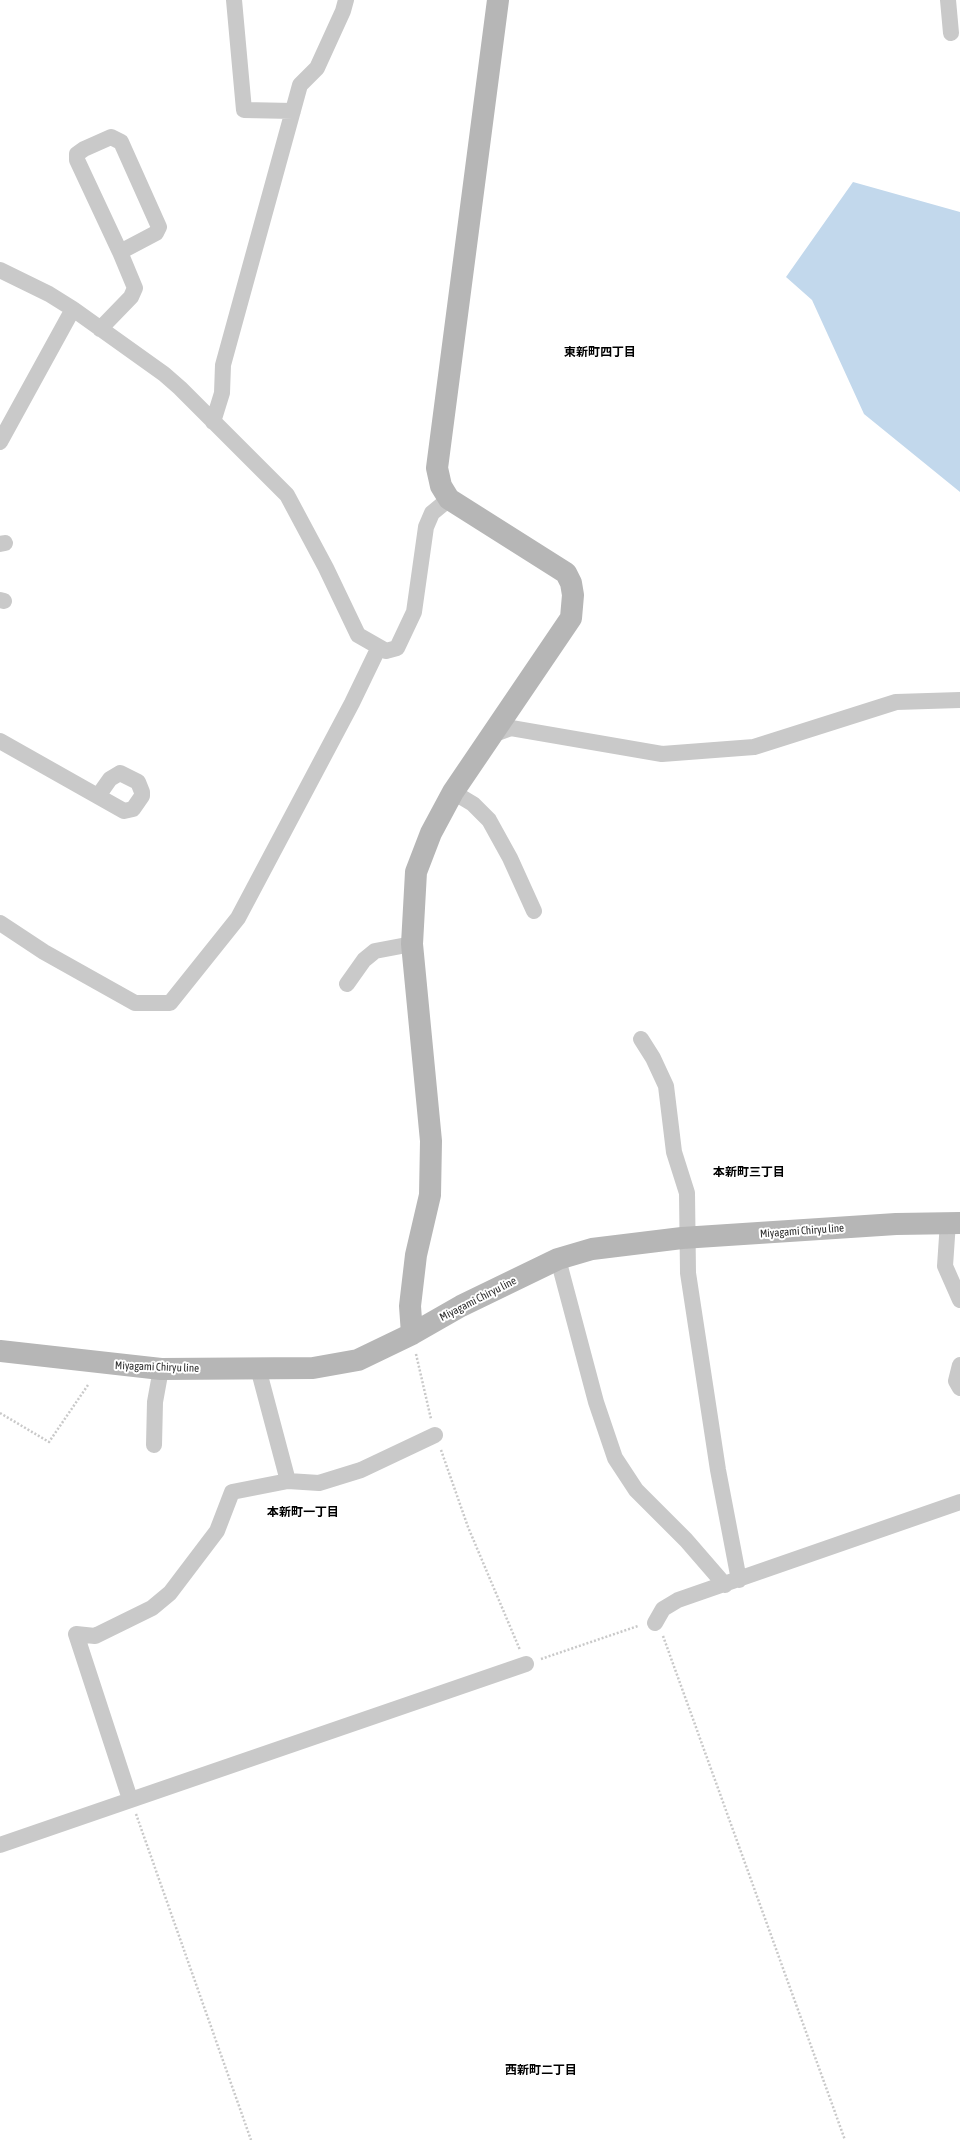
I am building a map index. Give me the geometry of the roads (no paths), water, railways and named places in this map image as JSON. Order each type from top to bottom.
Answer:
[{"type":"street","points":[[234,0],[244,110],[293,111]]},
{"type":"street","points":[[213,422],[222,393],[223,365],[300,85],[317,68],[343,12],[346,0]]},
{"type":"street","points":[[412,1334],[411,1298],[416,1255],[430,1195],[431,1142],[412,944],[416,872],[431,833],[453,792],[571,618],[573,595],[571,583],[566,573],[449,499],[441,486],[437,468],[498,0]]},
{"type":"street","points":[[948,0],[951,33]]},
{"type":"street","points":[[100,329],[132,296],[135,288],[120,252],[76,160],[77,154],[84,149],[111,137],[121,142],[159,227],[156,233],[120,252]]},
{"type":"street","points":[[0,270],[43,290],[73,309],[164,374],[287,495],[326,568],[358,635],[386,651],[397,648],[414,612],[426,527],[432,513],[449,499]]},
{"type":"street","points":[[0,442],[73,309]]},
{"type":"street","points":[[0,923],[44,952],[135,1003],[170,1003],[238,918],[352,703],[379,647]]},
{"type":"street","points":[[492,735],[511,728],[662,754],[754,747],[896,702],[960,700]]},
{"type":"street","points":[[0,741],[98,796]]},
{"type":"street","points":[[453,792],[473,804],[489,820],[510,858],[534,911]]},
{"type":"street","points":[[347,984],[364,960],[374,951],[412,944]]},
{"type":"street","points":[[641,1039],[653,1058],[666,1086],[674,1152],[687,1193],[686,1239],[688,1273],[732,1582]]},
{"type":"street","points":[[954,1222],[946,1266],[960,1300]]},
{"type":"street","name":"Miyagami Chiryu line","points":[[0,1351],[161,1369],[313,1368],[353,1361],[412,1334],[461,1306],[558,1259],[592,1249],[686,1239],[896,1224],[954,1222]]},
{"type":"street","points":[[558,1259],[600,1416],[615,1458],[636,1490],[686,1540],[732,1582]]},
{"type":"street","points":[[960,1365],[956,1380],[960,1388]]},
{"type":"street","points":[[258,1368],[288,1481]]},
{"type":"street","points":[[154,1445],[155,1402],[161,1369]]},
{"type":"street","points":[[130,1798],[76,1634],[95,1636],[152,1608],[170,1593],[217,1531],[232,1492],[288,1481],[319,1483],[361,1470],[435,1435]]},
{"type":"street","points":[[655,1623],[663,1609],[678,1600],[960,1502]]},
{"type":"street","points":[[0,1845],[130,1798],[526,1664]]},
{"type":"water","points":[[853,182],[960,212],[960,492],[864,414],[812,300],[786,277]]},
{"type":"district","name":"東新町四丁目","points":[[600,352]]},
{"type":"district","name":"本新町三丁目","points":[[749,1172]]},
{"type":"district","name":"本新町一丁目","points":[[303,1512]]},
{"type":"district","name":"西新町二丁目","points":[[541,2070]]}]
